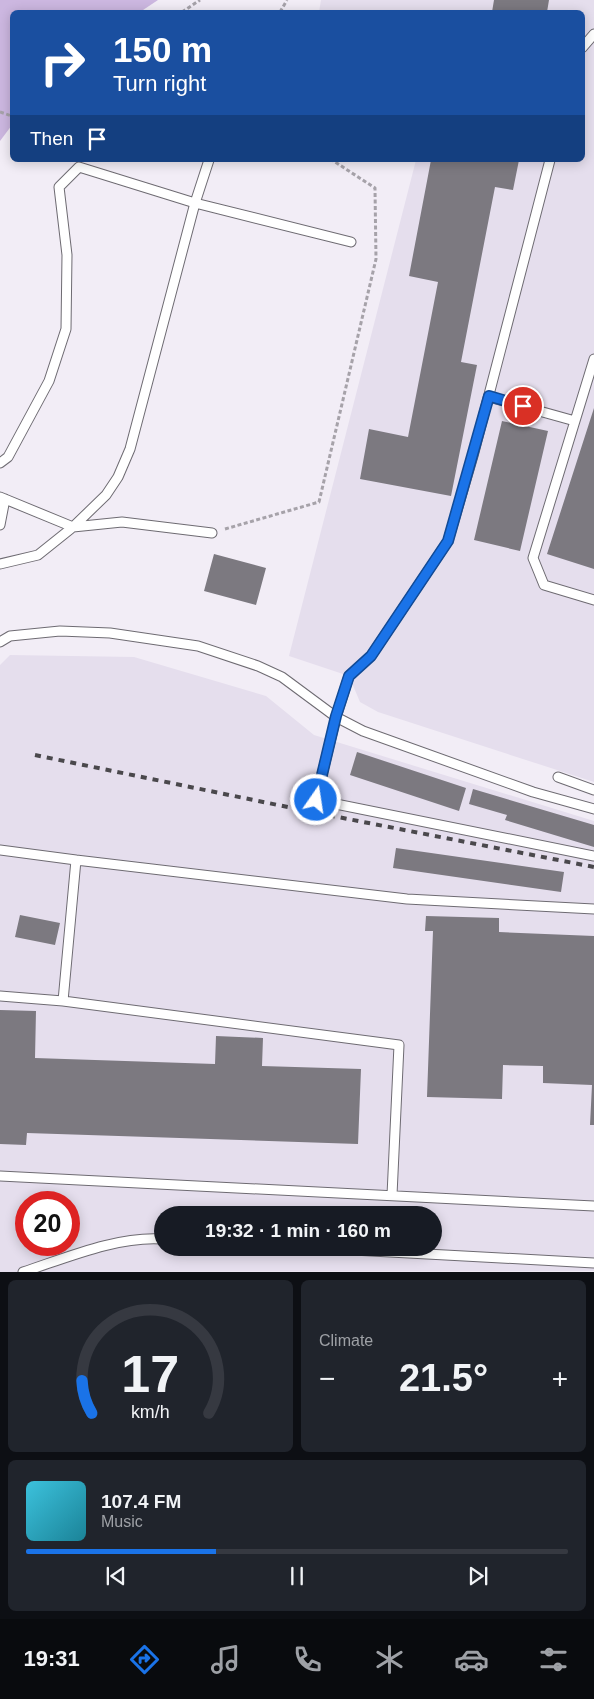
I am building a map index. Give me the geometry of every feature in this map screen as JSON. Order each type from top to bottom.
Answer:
[{"type":"lane","points":[[585,44],[594,34]]},
{"type":"lane","points":[[0,564],[38,555],[73,527],[106,495],[118,477],[130,449],[195,203],[208,162]]},
{"type":"lane","points":[[549,162],[489,396],[448,541],[371,656],[349,676],[336,716],[316,800],[594,856]]},
{"type":"lane","points":[[0,463],[8,457],[49,381],[66,329],[67,255],[59,187],[80,168],[195,203],[351,242]]},
{"type":"lane","points":[[594,359],[532,558],[544,585],[594,600]]},
{"type":"lane","points":[[489,396],[575,421]]},
{"type":"lane","points":[[0,525],[2,498],[73,527],[122,522],[212,533]]},
{"type":"lane","points":[[0,642],[10,636],[60,631],[110,633],[198,646],[258,666],[282,677],[336,716],[363,731],[515,786],[594,809]]},
{"type":"lane","points":[[558,777],[594,790]]},
{"type":"lane","points":[[0,850],[407,899],[594,909]]},
{"type":"lane","points":[[63,1001],[76,860]]},
{"type":"lane","points":[[0,996],[63,1001],[399,1045],[392,1195]]},
{"type":"lane","points":[[0,1176],[594,1206]]},
{"type":"lane","points":[[23,1272],[103,1247],[146,1238],[154,1238]]},
{"type":"lane","points":[[442,1255],[594,1263]]},
{"type":"path","points":[[185,10],[200,0]]},
{"type":"path","points":[[212,533],[319,502],[376,259],[376,188],[335,162]]},
{"type":"shaded area","points":[[0,0],[158,0],[143,10],[10,10],[10,128],[0,141]]},
{"type":"shaded area","points":[[321,0],[594,0],[594,782],[378,712],[360,702],[349,676],[289,656],[415,162],[585,162],[585,10],[319,10]]},
{"type":"shaded area","points":[[10,655],[134,657],[266,696],[314,735],[594,821],[594,1271],[0,1272],[0,665]]},
{"type":"building","points":[[494,0],[549,0],[547,10],[492,10]]},
{"type":"building","points":[[431,162],[519,162],[513,190],[495,187],[461,362],[477,365],[451,496],[360,479],[369,429],[408,437],[438,282],[409,276]]},
{"type":"building","points":[[594,408],[594,569],[547,554]]},
{"type":"building","points":[[502,421],[548,431],[520,551],[474,540]]},
{"type":"building","points":[[214,554],[266,568],[256,605],[204,591]]},
{"type":"building","points":[[357,752],[466,788],[459,811],[350,775]]},
{"type":"building","points":[[473,789],[594,825],[594,847],[505,820],[507,815],[469,804]]},
{"type":"building","points":[[396,848],[564,872],[561,892],[393,868]]},
{"type":"building","points":[[20,915],[60,923],[55,945],[15,937]]},
{"type":"building","points":[[426,916],[499,918],[499,932],[594,936],[594,1125],[590,1125],[592,1085],[543,1083],[543,1066],[503,1065],[502,1099],[427,1097],[433,931],[425,931]]},
{"type":"building","points":[[0,1010],[36,1011],[35,1058],[215,1064],[216,1036],[263,1038],[262,1066],[361,1069],[358,1144],[27,1133],[26,1145],[0,1144]]},
{"type":"railway","points":[[35,755],[594,867]]},
{"type":"route","points":[[316,800],[336,716],[349,676],[371,656],[448,541],[489,396],[523,406]]}]
